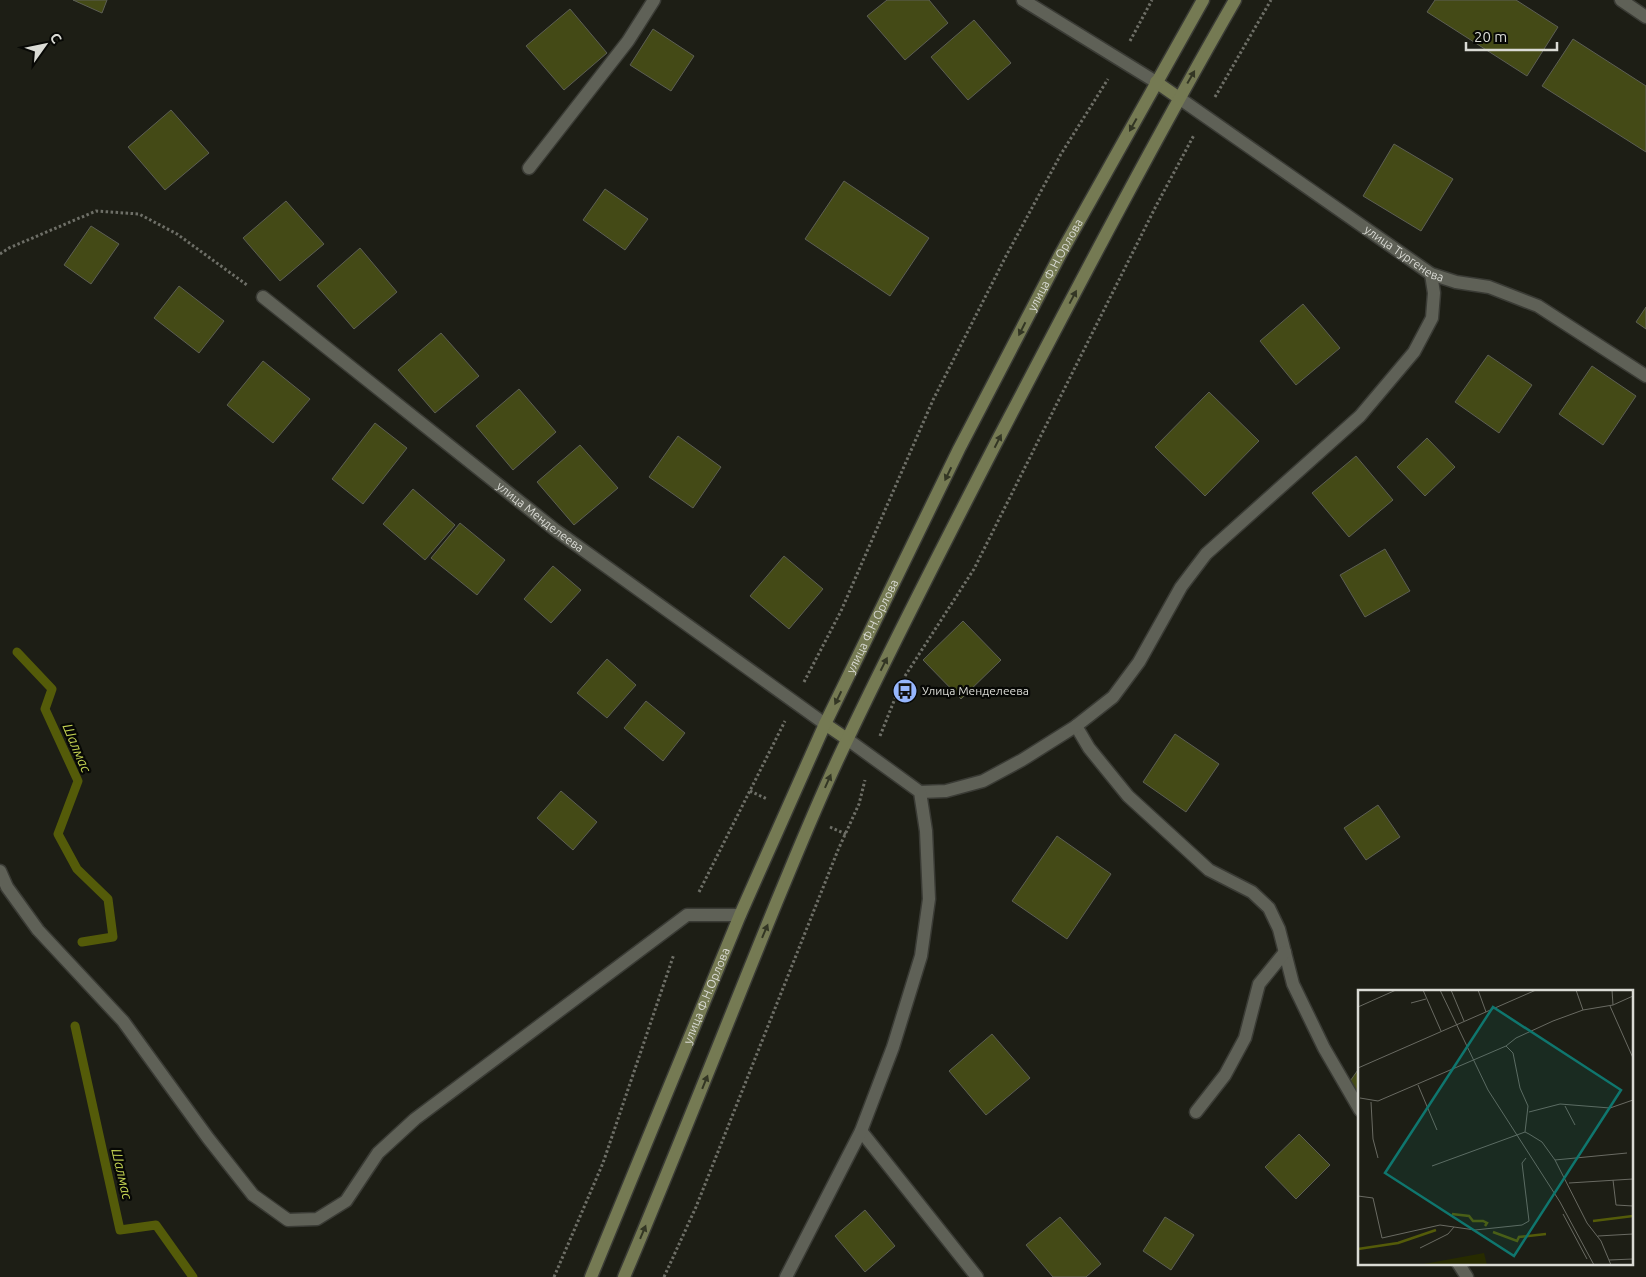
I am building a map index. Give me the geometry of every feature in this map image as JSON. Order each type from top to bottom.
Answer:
[{"type":"street","points":[[529,168],[628,41],[654,0]]},
{"type":"street","points":[[1023,0],[1179,98]]},
{"type":"street","name":"улица Ф.Н.Орлова","points":[[591,1277],[740,915],[825,724],[973,423],[1060,255],[1203,0]]},
{"type":"street","points":[[624,1277],[681,1142],[755,955],[847,739],[1047,346],[1179,98],[1235,0]]},
{"type":"street","points":[[1621,0],[1646,16]]},
{"type":"street","name":"улица Тургенева","points":[[1179,98],[1431,274],[1456,282],[1490,287],[1538,306],[1646,376]]},
{"type":"street","points":[[825,724],[920,792],[946,791],[983,781],[1022,760],[1076,726],[1113,697],[1139,662],[1181,587],[1206,554],[1360,416],[1414,352],[1432,318],[1434,293],[1431,274]]},
{"type":"street","name":"улица Менделеева","points":[[263,298],[554,529],[825,724]]},
{"type":"street","points":[[1076,726],[1088,748],[1128,796],[1209,870],[1252,892],[1269,908],[1279,930],[1293,984],[1324,1048],[1358,1107]]},
{"type":"street","points":[[786,1277],[861,1131],[893,1046],[921,956],[929,898],[926,831],[920,792]]},
{"type":"street","points":[[0,871],[7,887],[38,930],[123,1021],[208,1138],[253,1195],[288,1220],[317,1219],[346,1201],[378,1153],[415,1119],[687,915],[740,915]]},
{"type":"street","points":[[1196,1112],[1225,1075],[1245,1038],[1259,984],[1285,952]]},
{"type":"street","points":[[861,1131],[977,1277]]},
{"type":"street","points":[[1459,1264],[1467,1277]]},
{"type":"path","points":[[687,915],[841,611],[933,400],[1006,256],[1062,154],[1120,61],[1152,0]]},
{"type":"path","points":[[902,681],[974,569],[1156,206],[1204,116],[1271,0]]},
{"type":"path","points":[[0,254],[9,248],[96,210],[139,214],[177,234],[263,298]]},
{"type":"path","points":[[664,1277],[696,1208],[838,850],[859,804],[872,756],[898,690]]},
{"type":"path","points":[[554,1277],[603,1163],[675,952]]},
{"type":"building","points":[[73,0],[107,0],[102,13]]},
{"type":"building","points":[[887,0],[929,0],[948,23],[905,60],[867,16]]},
{"type":"building","points":[[1435,0],[1516,0],[1558,27],[1527,76],[1427,12]]},
{"type":"building","points":[[570,9],[607,53],[564,90],[526,46]]},
{"type":"building","points":[[974,20],[1011,63],[968,100],[931,57]]},
{"type":"building","points":[[653,29],[694,56],[671,91],[630,65]]},
{"type":"building","points":[[1573,39],[1646,86],[1646,152],[1542,86]]},
{"type":"building","points":[[171,110],[209,153],[165,190],[128,147]]},
{"type":"building","points":[[1394,144],[1453,179],[1421,231],[1363,196]]},
{"type":"building","points":[[844,181],[929,238],[890,296],[805,239]]},
{"type":"building","points":[[605,189],[648,219],[625,250],[583,220]]},
{"type":"building","points":[[286,201],[324,244],[280,281],[243,238]]},
{"type":"building","points":[[91,226],[119,244],[91,284],[64,265]]},
{"type":"building","points":[[360,248],[397,292],[354,329],[317,286]]},
{"type":"building","points":[[179,286],[224,321],[199,353],[154,318]]},
{"type":"building","points":[[1303,304],[1340,348],[1296,385],[1260,341]]},
{"type":"building","points":[[1646,307],[1646,329],[1636,322]]},
{"type":"building","points":[[441,333],[479,376],[435,413],[398,370]]},
{"type":"building","points":[[1488,355],[1532,385],[1499,433],[1455,402]]},
{"type":"building","points":[[263,361],[310,399],[273,443],[227,405]]},
{"type":"building","points":[[1592,366],[1636,396],[1603,445],[1559,414]]},
{"type":"building","points":[[519,389],[556,432],[513,470],[476,426]]},
{"type":"building","points":[[1209,392],[1259,441],[1205,496],[1155,447]]},
{"type":"building","points":[[375,423],[407,448],[363,504],[332,479]]},
{"type":"building","points":[[678,436],[721,467],[693,508],[649,477]]},
{"type":"building","points":[[1427,438],[1455,467],[1425,496],[1397,467]]},
{"type":"building","points":[[580,445],[618,488],[574,525],[537,482]]},
{"type":"building","points":[[1356,456],[1393,500],[1349,537],[1312,493]]},
{"type":"building","points":[[413,489],[455,525],[425,560],[383,524]]},
{"type":"building","points":[[460,523],[505,560],[477,595],[431,558]]},
{"type":"building","points":[[1385,549],[1410,591],[1365,617],[1340,575]]},
{"type":"building","points":[[784,556],[823,589],[789,629],[750,596]]},
{"type":"building","points":[[553,566],[581,590],[551,623],[524,599]]},
{"type":"building","points":[[963,621],[1001,660],[961,699],[923,660]]},
{"type":"building","points":[[607,659],[636,685],[607,718],[577,693]]},
{"type":"building","points":[[646,701],[685,733],[663,761],[624,728]]},
{"type":"building","points":[[1175,734],[1219,764],[1186,812],[1143,782]]},
{"type":"building","points":[[561,791],[597,822],[573,850],[537,818]]},
{"type":"building","points":[[1378,805],[1400,837],[1366,860],[1344,828]]},
{"type":"building","points":[[1057,836],[1111,874],[1067,939],[1012,901]]},
{"type":"building","points":[[992,1034],[1030,1078],[986,1115],[949,1071]]},
{"type":"building","points":[[1358,1070],[1358,1092],[1348,1084]]},
{"type":"building","points":[[1299,1134],[1330,1165],[1296,1199],[1265,1167]]},
{"type":"building","points":[[865,1210],[895,1246],[865,1272],[835,1236]]},
{"type":"building","points":[[1060,1217],[1101,1264],[1086,1277],[1053,1277],[1026,1245]]},
{"type":"building","points":[[1165,1217],[1194,1235],[1171,1270],[1143,1251]]},
{"type":"waterway","name":"Шалмас","points":[[17,652],[52,689],[45,709],[78,781],[58,834],[77,869],[108,899],[113,937],[82,942]]},
{"type":"waterway","name":"Шалмас","points":[[75,1026],[120,1230],[156,1225],[193,1277]]},
{"type":"place","name":"Улица Менделеева","points":[[905,691]]}]
